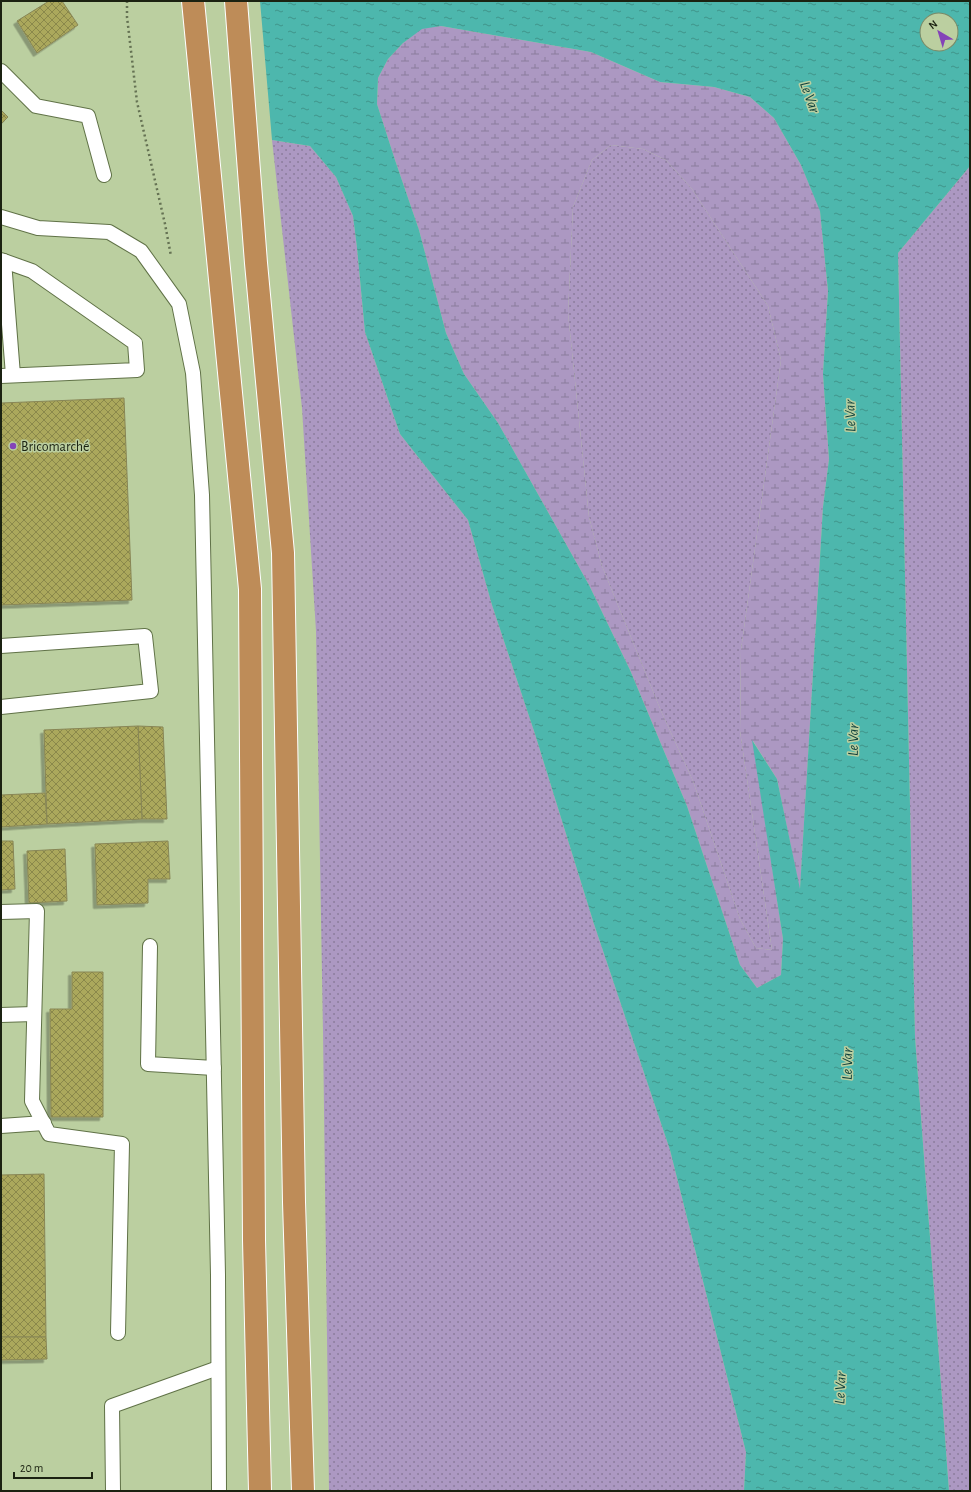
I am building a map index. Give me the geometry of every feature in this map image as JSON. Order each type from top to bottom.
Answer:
[{"type":"highway","points":[[193,1],[250,589],[254,1240],[260,1491]]},
{"type":"highway","points":[[236,1],[256,263],[283,553],[294,1194],[303,1491]]},
{"type":"lane","points":[[1,71],[36,106],[88,116],[104,175]]},
{"type":"lane","points":[[1,217],[38,228],[109,232],[141,251],[179,304],[193,373],[202,496],[214,1068],[219,1491]]},
{"type":"lane","points":[[2,261],[32,271],[135,343],[137,370],[7,375],[2,261]]},
{"type":"lane","points":[[1,646],[145,636],[151,691],[1,707]]},
{"type":"lane","points":[[1,912],[37,911],[32,1101],[49,1134],[122,1144],[118,1333]]},
{"type":"lane","points":[[150,946],[148,1064],[214,1068]]},
{"type":"lane","points":[[1,1015],[34,1014]]},
{"type":"lane","points":[[1,1126],[44,1123]]},
{"type":"lane","points":[[113,1491],[112,1406],[218,1368]]},
{"type":"path","points":[[127,1],[127,17],[137,102],[165,224],[171,261]]},
{"type":"green space","points":[[441,26],[591,52],[660,82],[714,87],[750,97],[774,118],[801,165],[820,210],[828,291],[823,374],[829,459],[823,507],[800,891],[777,779],[753,741],[783,939],[781,975],[757,988],[740,965],[687,806],[630,670],[589,585],[498,423],[464,374],[446,333],[419,230],[377,104],[378,78],[388,59],[403,43],[422,28]],"holes":[[[611,145],[643,149],[666,160],[692,189],[768,306],[781,360],[741,650],[740,731],[772,950],[756,948],[740,919],[693,781],[661,711],[602,566],[589,517],[568,313],[573,207],[592,160]]]},
{"type":"green space","points":[[272,140],[310,146],[336,177],[353,216],[365,332],[400,434],[468,520],[492,605],[535,734],[594,924],[670,1150],[746,1452],[744,1491],[329,1491],[316,631],[302,408]]},
{"type":"green space","points":[[611,145],[643,149],[666,160],[692,189],[768,306],[781,360],[741,650],[740,731],[772,950],[756,948],[740,919],[693,781],[661,711],[602,566],[589,517],[568,313],[573,207],[592,160]]},
{"type":"green space","points":[[970,166],[970,1491],[949,1491],[915,1037],[898,253]]},
{"type":"water","name":"Le Var","points":[[260,1],[970,1],[970,166],[898,253],[915,1037],[949,1491],[744,1491],[746,1452],[670,1150],[594,924],[535,734],[492,605],[468,520],[400,434],[365,332],[353,216],[336,177],[310,146],[272,140]],"holes":[[[441,26],[591,52],[660,82],[714,87],[750,97],[774,118],[801,165],[820,211],[828,291],[823,374],[829,459],[823,507],[800,889],[777,779],[752,740],[783,939],[781,975],[757,988],[740,965],[687,806],[630,670],[589,585],[498,423],[464,374],[446,333],[419,230],[377,104],[378,78],[388,59],[403,43],[422,29]]]},
{"type":"building","points":[[49,1],[62,1],[78,25],[37,53],[17,21]]},
{"type":"building","points":[[1,110],[8,117],[1,124]]},
{"type":"building","points":[[124,398],[132,600],[1,605],[1,403]]},
{"type":"building","points":[[138,726],[163,727],[167,819],[142,819]]},
{"type":"building","points":[[138,726],[142,819],[47,824],[44,730]]},
{"type":"building","points":[[45,793],[47,824],[1,827],[1,795]]},
{"type":"building","points":[[1,841],[13,841],[15,889],[1,890]]},
{"type":"building","points":[[168,841],[170,879],[148,879],[148,903],[97,905],[95,844]]},
{"type":"building","points":[[65,849],[67,901],[29,903],[27,851]]},
{"type":"building","points":[[72,972],[103,972],[103,1117],[51,1117],[50,1009],[72,1009]]},
{"type":"building","points":[[44,1174],[46,1337],[1,1337],[1,1175]]},
{"type":"building","points":[[1,1337],[46,1337],[47,1359],[1,1360]]},
{"type":"place","name":"Bricomarché","points":[[13,446]]}]
